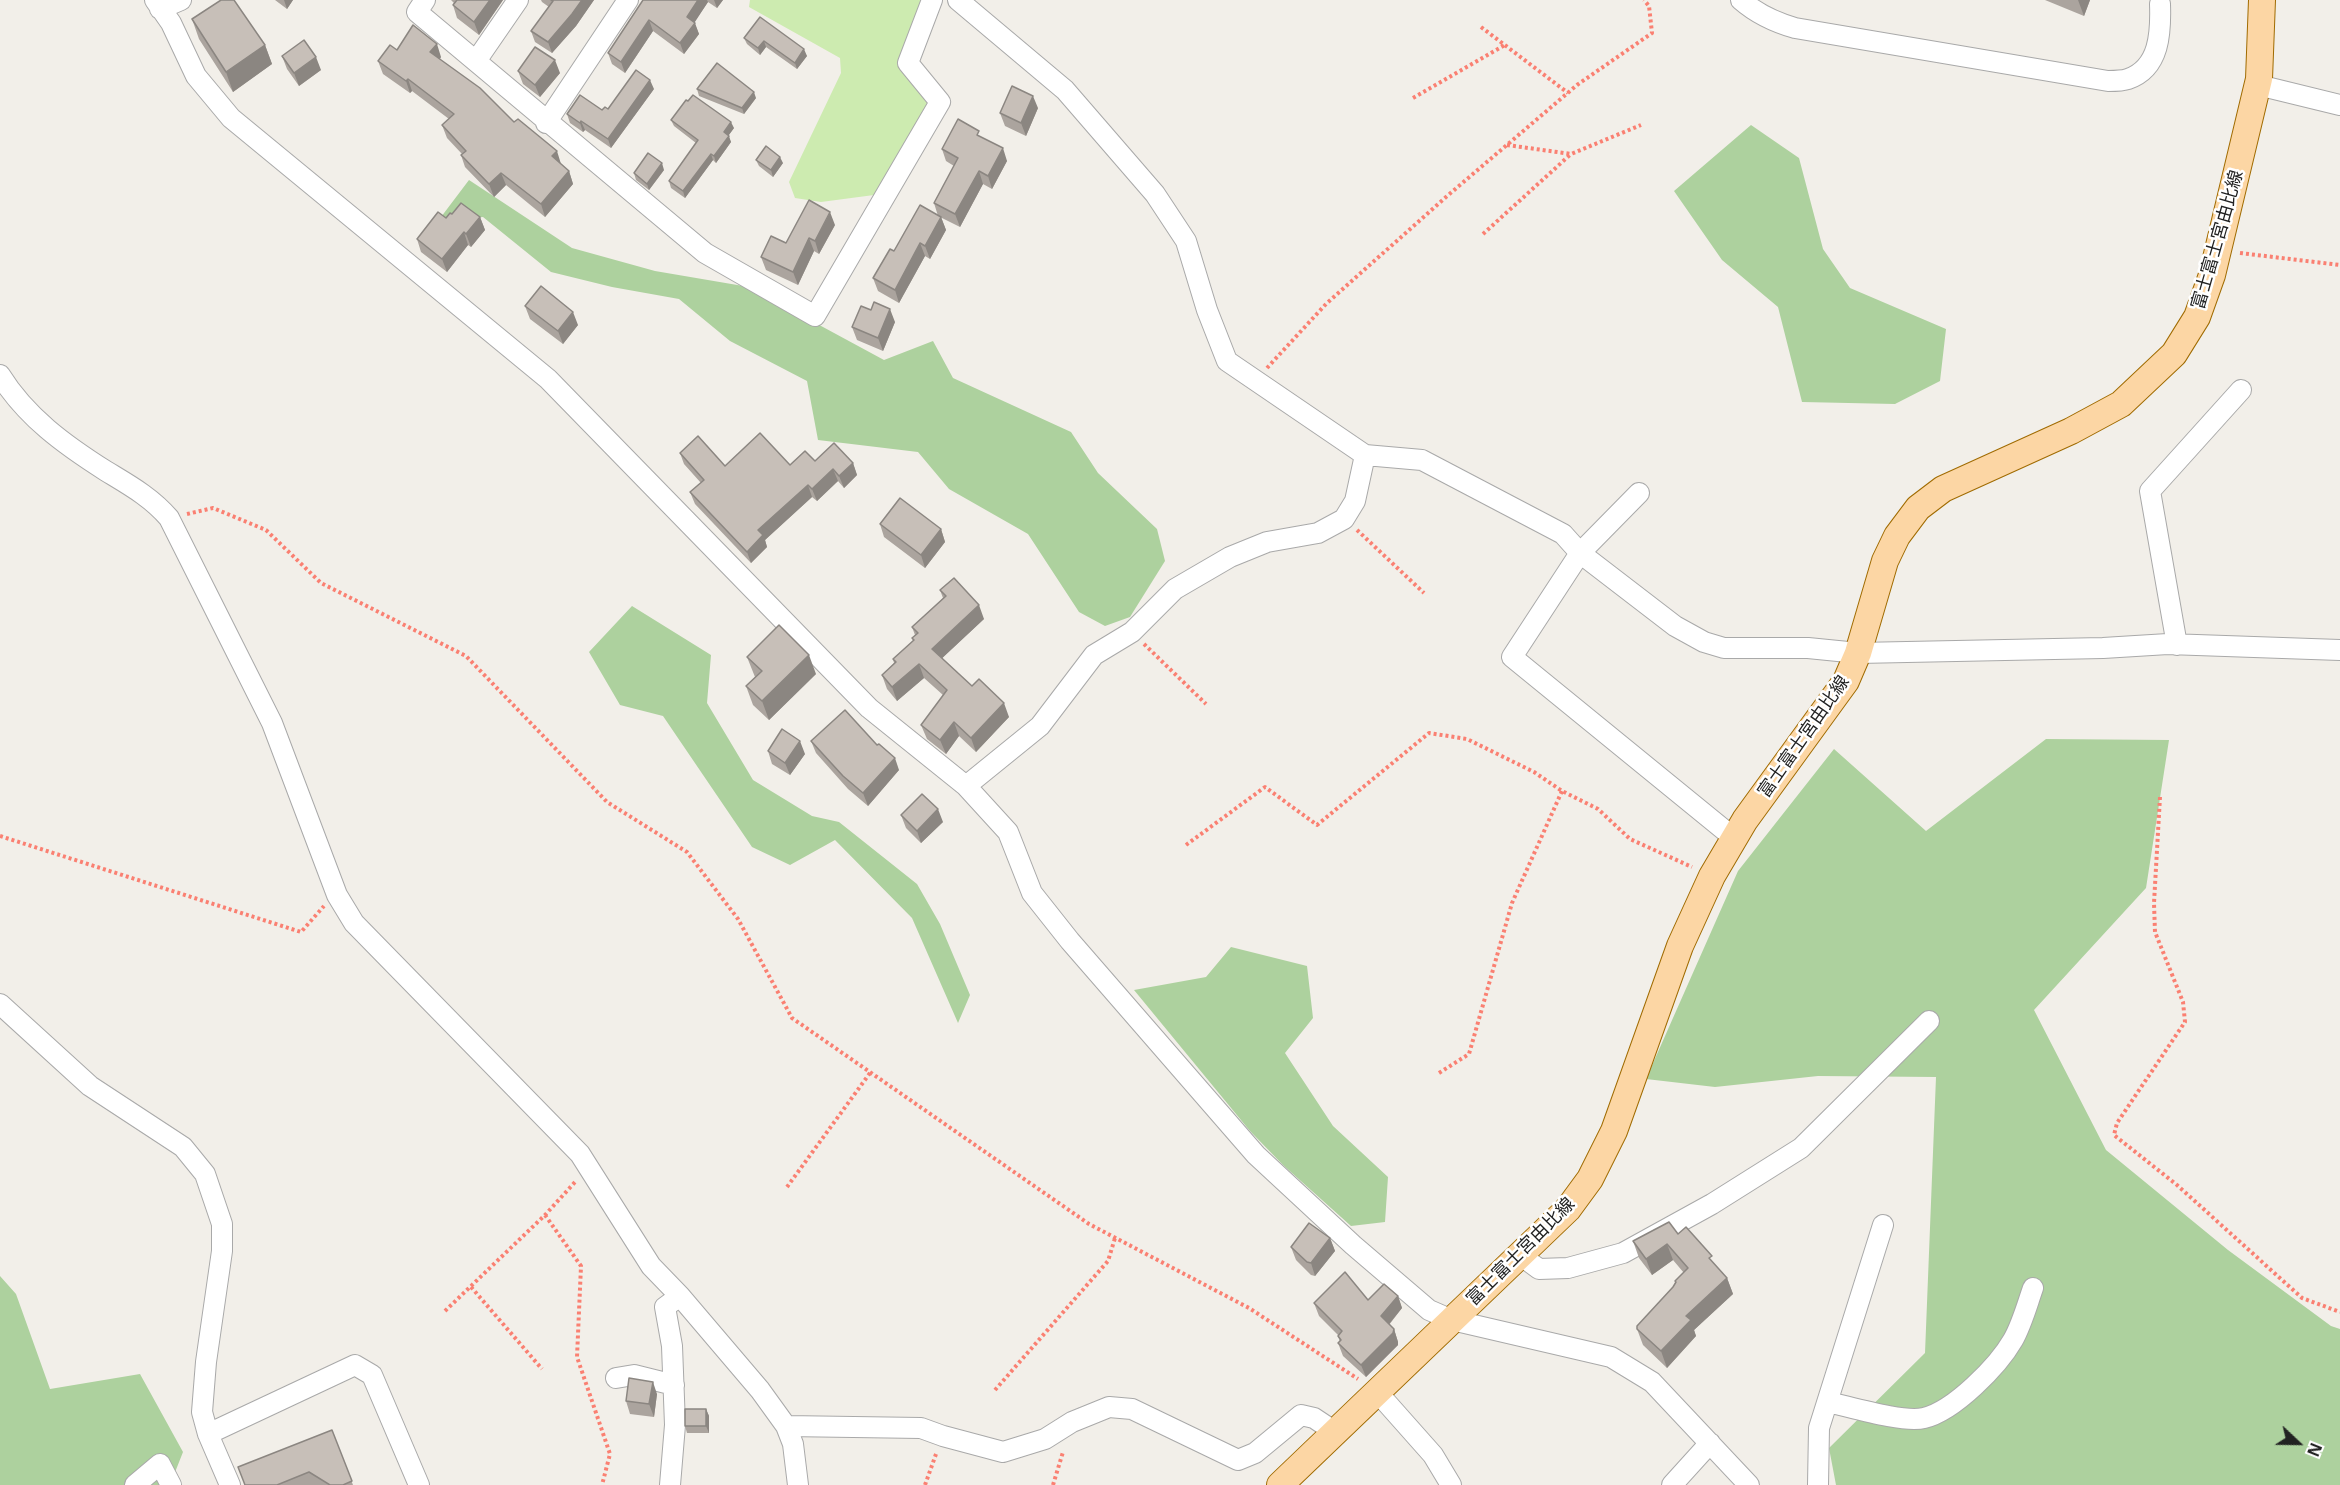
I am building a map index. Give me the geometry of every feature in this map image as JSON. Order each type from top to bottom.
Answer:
[{"type":"main road","name":"富士富士宮由比線","points":[[1280,1485],[1568,1209],[1590,1179],[1614,1131],[1680,946],[1712,876],[1734,838],[1840,690],[1858,653],[1885,561],[1897,536],[1918,508],[1943,489],[2071,431],[2121,404],[2174,354],[2197,317],[2219,250],[2258,85],[2262,0]]},
{"type":"street","points":[[181,0],[158,5],[171,23],[196,76],[231,118],[548,379],[869,708],[966,786],[1008,832],[1032,893],[1070,941],[1256,1155],[1329,1223],[1429,1310],[1452,1320],[1611,1357],[1652,1382],[1749,1485]]},
{"type":"street","points":[[425,0],[417,12],[546,123],[705,254],[815,316],[940,102],[908,63],[932,0]]},
{"type":"street","points":[[476,61],[518,0]]},
{"type":"street","points":[[546,123],[628,0]]},
{"type":"street","points":[[958,0],[1065,90],[1155,194],[1186,241],[1207,310],[1227,361],[1365,455],[1422,460],[1563,534],[1580,553],[1675,626],[1704,642],[1724,648],[1808,648],[1858,653],[2091,649],[2177,645],[2340,650]]},
{"type":"street","points":[[1741,0],[1758,14],[1779,24],[1795,28],[2108,81],[2128,79],[2143,69],[2156,52],[2161,32],[2160,4]]},
{"type":"street","points":[[2258,85],[2340,105]]},
{"type":"street","points":[[0,375],[39,423],[69,447],[155,502],[169,518],[272,723],[337,895],[354,923],[580,1154],[651,1266],[680,1296],[760,1390],[786,1426],[793,1444],[798,1485]]},
{"type":"street","points":[[2177,645],[2150,491],[2241,390]]},
{"type":"street","points":[[966,786],[1040,726],[1094,655],[1132,632],[1175,589],[1230,557],[1267,542],[1318,533],[1344,519],[1355,501],[1365,455]]},
{"type":"street","points":[[1639,493],[1580,553],[1512,657],[1734,838]]},
{"type":"street","points":[[0,1004],[90,1086],[183,1147],[205,1174],[222,1224],[222,1251],[206,1362],[202,1412],[208,1434],[230,1485]]},
{"type":"street","points":[[1520,1255],[1539,1269],[1568,1268],[1623,1253],[1712,1204],[1801,1148],[1929,1021]]},
{"type":"street","points":[[1818,1485],[1819,1428],[1883,1225]]},
{"type":"street","points":[[1828,1402],[1890,1417],[1923,1419],[1959,1401],[1989,1370],[2013,1340],[2033,1288]]},
{"type":"street","points":[[670,1485],[675,1425],[674,1385],[672,1346],[665,1307],[680,1296]]},
{"type":"street","points":[[208,1434],[355,1365],[372,1375],[419,1485]]},
{"type":"street","points":[[616,1378],[634,1375],[674,1385]]},
{"type":"street","points":[[1378,1393],[1433,1455],[1451,1485]]},
{"type":"street","points":[[786,1426],[921,1428],[1004,1452],[1045,1439],[1072,1422],[1108,1407],[1132,1409],[1238,1460],[1255,1453],[1300,1415],[1314,1418],[1335,1432]]},
{"type":"street","points":[[1672,1485],[1710,1443]]},
{"type":"street","points":[[135,1485],[160,1464],[171,1485]]},
{"type":"path","points":[[1257,380],[1326,304],[1568,93],[1652,33],[1649,6],[1644,0]]},
{"type":"path","points":[[1481,27],[1568,93]]},
{"type":"path","points":[[1413,98],[1505,45]]},
{"type":"path","points":[[1482,234],[1571,154],[1641,125]]},
{"type":"path","points":[[1507,145],[1571,154]]},
{"type":"path","points":[[2219,250],[2340,265]]},
{"type":"path","points":[[169,518],[213,508],[266,530],[321,583],[466,656],[607,802],[687,852],[738,919],[792,1018],[1089,1224],[1249,1308],[1378,1393]]},
{"type":"path","points":[[1344,519],[1424,593]]},
{"type":"path","points":[[1132,632],[1206,704]]},
{"type":"path","points":[[1186,845],[1265,787],[1317,825],[1429,733],[1467,739],[1534,772],[1562,791],[1598,809],[1630,839],[1712,876]]},
{"type":"path","points":[[1439,1073],[1469,1054],[1512,903],[1562,791]]},
{"type":"path","points":[[2160,797],[2154,903],[2155,932],[2183,1002],[2185,1022],[2117,1123],[2114,1136],[2177,1185],[2302,1298],[2340,1312]]},
{"type":"path","points":[[0,836],[301,932],[337,895]]},
{"type":"path","points":[[788,1187],[870,1073]]},
{"type":"path","points":[[446,1311],[545,1215],[589,1167]]},
{"type":"path","points":[[545,1215],[581,1266],[577,1357],[610,1454],[602,1485]]},
{"type":"path","points":[[995,1390],[1108,1261],[1115,1238]]},
{"type":"path","points":[[471,1287],[542,1369]]},
{"type":"path","points":[[925,1485],[943,1436]]},
{"type":"green space","points":[[750,0],[927,0],[909,68],[940,102],[874,195],[821,202],[795,198],[789,182],[841,73],[840,58],[749,7]]},
{"type":"green space","points":[[1751,125],[1799,158],[1823,249],[1850,288],[1946,329],[1940,381],[1895,404],[1802,402],[1778,307],[1722,260],[1674,191]]},
{"type":"green space","points":[[469,180],[572,248],[655,271],[749,287],[884,360],[933,341],[953,378],[1071,432],[1098,473],[1157,529],[1165,561],[1130,617],[1105,626],[1079,612],[1028,534],[949,489],[918,452],[818,440],[807,381],[730,341],[679,299],[612,287],[551,272],[483,217],[438,221]]},
{"type":"green space","points":[[632,606],[711,655],[707,703],[753,780],[812,816],[839,822],[917,884],[940,924],[970,995],[958,1023],[912,918],[835,840],[790,865],[752,847],[663,716],[620,705],[589,652]]},
{"type":"green space","points":[[2046,739],[2169,740],[2146,888],[2034,1010],[2106,1150],[2228,1250],[2331,1326],[2340,1329],[2340,1485],[1836,1485],[1829,1448],[1925,1353],[1936,1077],[1818,1076],[1715,1087],[1646,1079],[1738,871],[1834,749],[1926,831]]},
{"type":"green space","points":[[1231,947],[1307,966],[1313,1018],[1285,1053],[1333,1126],[1388,1177],[1385,1222],[1351,1226],[1283,1165],[1250,1131],[1134,990],[1206,977]]},
{"type":"green space","points":[[0,1276],[16,1294],[50,1389],[140,1374],[183,1452],[170,1485],[0,1485]]},
{"type":"building","points":[[221,0],[234,0],[265,45],[226,72],[192,19]]},
{"type":"building","points":[[457,0],[490,0],[474,22],[453,5]]},
{"type":"building","points":[[551,0],[582,0],[548,42],[531,31],[553,1]]},
{"type":"building","points":[[643,0],[698,0],[687,17],[695,23],[680,43],[649,20],[621,62],[608,53]]},
{"type":"building","points":[[760,17],[804,49],[795,63],[764,41],[758,48],[744,38]]},
{"type":"building","points":[[413,25],[437,44],[430,52],[480,88],[514,122],[518,119],[557,151],[552,156],[569,171],[541,204],[501,173],[489,184],[461,155],[466,151],[442,125],[454,114],[408,79],[406,81],[378,61],[390,45],[397,50]]},
{"type":"building","points":[[304,40],[316,57],[294,73],[282,56]]},
{"type":"building","points":[[535,47],[555,60],[535,85],[518,71]]},
{"type":"building","points":[[717,63],[754,92],[742,108],[697,89]]},
{"type":"building","points":[[636,70],[650,80],[608,139],[567,114],[580,95],[602,110],[605,107],[608,109]]},
{"type":"building","points":[[1012,86],[1033,96],[1021,123],[1000,113]]},
{"type":"building","points":[[693,95],[731,122],[724,132],[729,136],[714,156],[711,154],[683,191],[669,181],[698,140],[671,120],[686,100],[688,101]]},
{"type":"building","points":[[958,119],[979,131],[977,135],[1003,148],[988,176],[979,171],[955,214],[934,203],[958,158],[942,149]]},
{"type":"building","points":[[766,146],[780,157],[771,170],[756,160]]},
{"type":"building","points":[[648,153],[662,163],[647,184],[634,173]]},
{"type":"building","points":[[809,200],[830,212],[815,241],[809,238],[793,272],[761,257],[771,236],[786,243]]},
{"type":"building","points":[[461,203],[480,217],[466,234],[464,232],[442,259],[417,239],[438,212],[446,218]]},
{"type":"building","points":[[920,205],[941,217],[925,246],[920,243],[895,290],[873,278],[890,249],[894,251]]},
{"type":"building","points":[[541,286],[573,312],[558,331],[525,306]]},
{"type":"building","points":[[874,302],[890,309],[878,338],[852,327],[861,306],[871,310]]},
{"type":"building","points":[[760,433],[790,465],[805,451],[815,461],[834,443],[853,463],[839,476],[833,469],[812,489],[808,485],[758,530],[763,535],[747,552],[690,492],[704,480],[680,453],[698,436],[725,466]]},
{"type":"building","points":[[900,498],[941,529],[921,555],[880,524]]},
{"type":"building","points":[[954,578],[979,605],[932,649],[972,686],[979,679],[1004,703],[971,738],[954,722],[940,740],[921,725],[947,690],[919,664],[892,687],[882,675],[896,662],[893,659],[914,640],[912,638],[918,633],[912,627],[946,596],[940,590]]},
{"type":"building","points":[[779,625],[809,655],[762,701],[746,686],[762,671],[747,657]]},
{"type":"building","points":[[845,710],[877,745],[879,744],[895,758],[863,793],[843,776],[811,741]]},
{"type":"building","points":[[782,729],[800,741],[785,763],[768,751]]},
{"type":"building","points":[[922,794],[938,809],[917,831],[901,815]]},
{"type":"building","points":[[1669,1222],[1678,1234],[1686,1227],[1712,1256],[1709,1258],[1727,1278],[1686,1316],[1691,1320],[1661,1351],[1637,1329],[1637,1326],[1688,1268],[1667,1244],[1646,1259],[1633,1241]]},
{"type":"building","points":[[1309,1223],[1330,1238],[1311,1263],[1291,1247]]},
{"type":"building","points":[[1345,1272],[1368,1300],[1384,1284],[1398,1296],[1381,1316],[1394,1329],[1393,1333],[1361,1365],[1338,1343],[1341,1340],[1338,1336],[1342,1331],[1314,1303]]},
{"type":"building","points":[[629,1378],[653,1382],[649,1404],[626,1401]]},
{"type":"building","points":[[685,1409],[706,1409],[706,1426],[685,1426]]},
{"type":"building","points":[[332,1430],[352,1481],[343,1485],[330,1485],[309,1472],[277,1485],[245,1485],[238,1467]]}]
